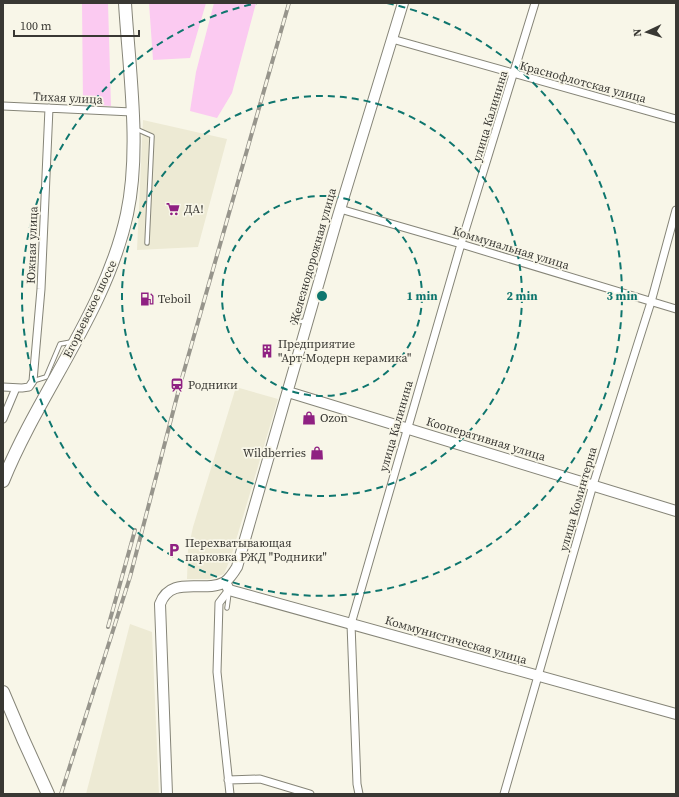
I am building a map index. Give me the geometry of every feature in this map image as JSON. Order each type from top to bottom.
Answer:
[{"type":"main road","name":"Егорьевское шоссе","points":[[3,481],[25,434],[76,341],[107,277],[128,213],[132,177],[132,112],[125,3]]},
{"type":"main road","name":"Железнодорожная улица","points":[[227,586],[237,567],[340,209],[403,3]]},
{"type":"main road","name":"Кооперативная улица","points":[[288,392],[676,511]]},
{"type":"main road","points":[[167,794],[160,604],[167,591],[174,588],[213,585],[227,586]]},
{"type":"main road","name":"Коммунистическая улица","points":[[227,586],[351,624],[676,714]]},
{"type":"main road","points":[[3,692],[48,794]]},
{"type":"street","name":"улица Калинина","points":[[359,794],[357,784],[351,624],[406,428],[535,3]]},
{"type":"street","name":"Краснофлотская улица","points":[[392,40],[676,119]]},
{"type":"street","name":"Тихая улица","points":[[3,106],[132,112]]},
{"type":"street","name":"Южная улица","points":[[33,381],[41,290],[49,108]]},
{"type":"street","name":"Коммунальная улица","points":[[340,209],[676,309]]},
{"type":"street","name":"улица Коминтерна","points":[[504,794],[539,677],[593,485],[651,302],[676,210]]},
{"type":"street","points":[[3,388],[30,386],[33,381]]},
{"type":"street","points":[[3,419],[16,388]]},
{"type":"street","name":"Железнодорожная улица","points":[[227,586],[219,604],[218,672],[230,794]]},
{"type":"street","points":[[228,780],[260,779],[310,794]]},
{"type":"lane","points":[[132,127],[152,136],[147,243]]},
{"type":"lane","points":[[294,322],[307,322]]},
{"type":"lane","points":[[33,381],[46,377],[60,344],[76,341]]},
{"type":"lane","points":[[227,586],[227,608]]},
{"type":"shaded area","points":[[82,3],[108,3],[111,106],[83,104]]},
{"type":"shaded area","points":[[149,3],[206,3],[190,58],[153,60]]},
{"type":"shaded area","points":[[214,3],[256,3],[232,93],[217,118],[190,111],[196,72]]},
{"type":"shaded area","points":[[143,120],[227,139],[198,247],[137,250]]},
{"type":"shaded area","points":[[236,387],[278,399],[231,557],[224,574],[210,579],[187,579],[188,550],[193,527]]},
{"type":"shaded area","points":[[130,624],[152,632],[159,794],[86,794]]},
{"type":"railway","points":[[61,794],[130,577],[180,385],[289,3]]},
{"type":"railway","points":[[108,627],[135,530]]},
{"type":"place","name":"ДА!","points":[[173,209]]},
{"type":"place","name":"Teboil","points":[[147,299]]},
{"type":"place","name":"Предприятие \"Арт-Модерн керамика\"","points":[[267,351]]},
{"type":"place","name":"Родники","points":[[177,385]]},
{"type":"place","name":"Ozon","points":[[309,418]]},
{"type":"place","name":"Wildberries","points":[[317,453]]},
{"type":"place","name":"Перехватывающая парковка РЖД \"Родники\"","points":[[174,550]]}]
